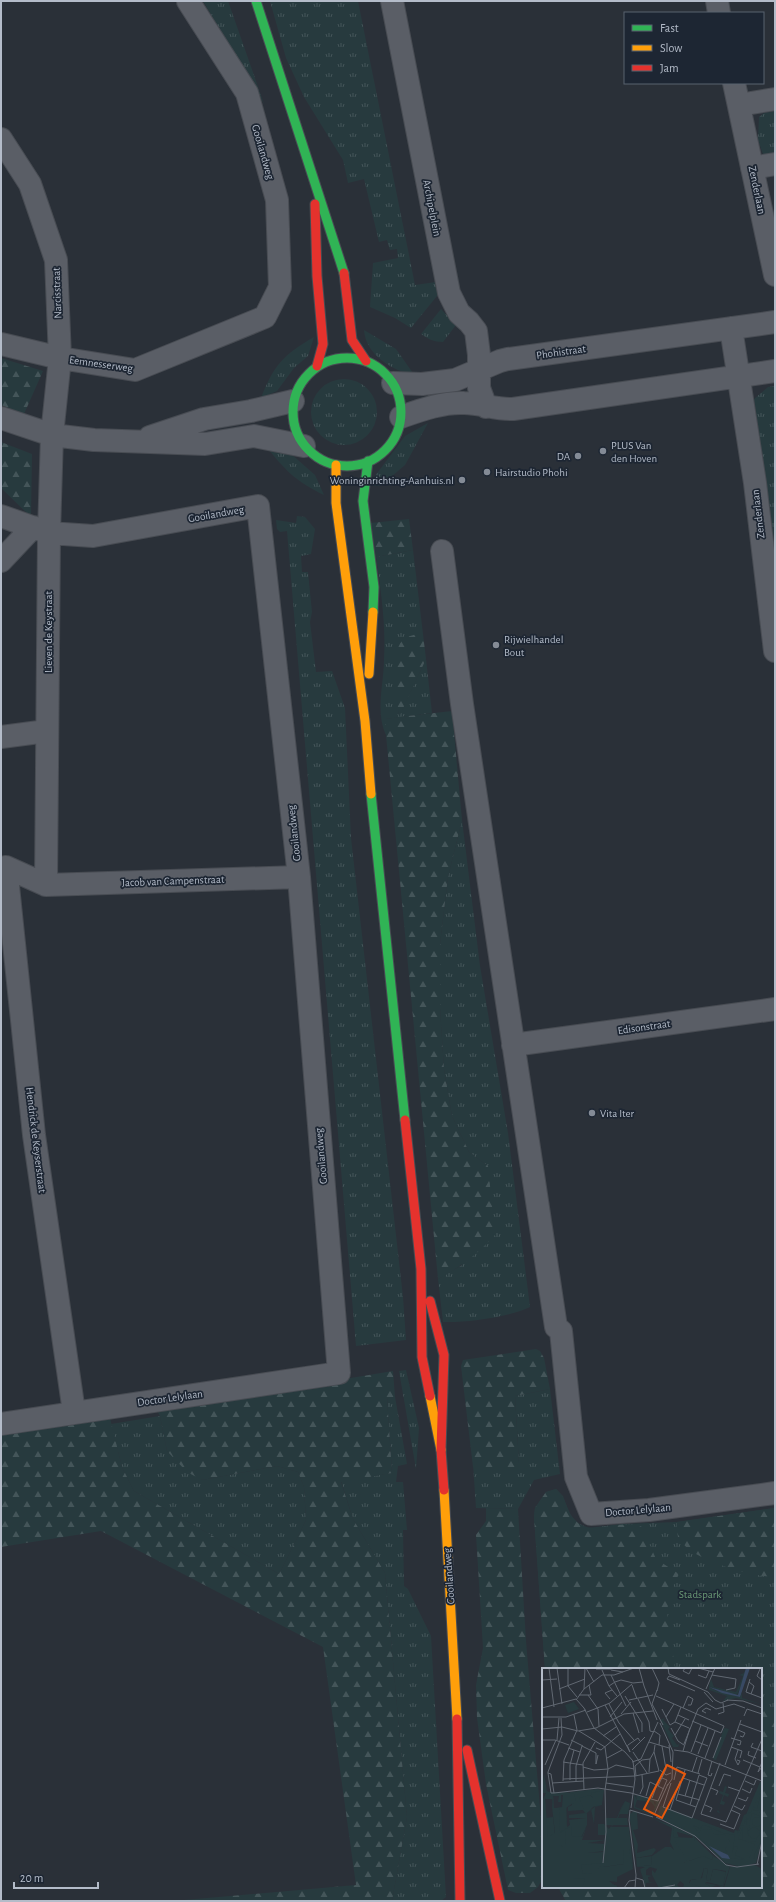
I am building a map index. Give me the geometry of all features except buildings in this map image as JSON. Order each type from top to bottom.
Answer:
[{"type":"main road","points":[[256,1],[344,272],[352,340],[366,361]]},
{"type":"main road","points":[[315,179],[317,276],[323,344],[317,366]]},
{"type":"main road","points":[[341,358],[354,358],[366,361],[382,370],[393,383],[400,399],[401,417],[397,434],[386,449],[368,461],[354,466],[336,466],[313,455],[304,446],[296,432],[292,416],[293,401],[302,381],[317,366],[328,360],[341,358]]},
{"type":"main road","name":"Gooilandweg","points":[[365,721],[374,587],[363,501],[368,461]]},
{"type":"main road","name":"Gooilandweg","points":[[336,466],[337,510],[365,721],[374,832],[422,1269],[422,1358],[441,1450]]},
{"type":"main road","name":"Gooilandweg","points":[[422,1269],[444,1355],[441,1450],[457,1702],[460,1901]]},
{"type":"main road","name":"Gooilandweg","points":[[457,1702],[500,1901]]},
{"type":"street","name":"Gooilandweg","points":[[188,1],[247,93],[277,200],[280,287],[265,316]]},
{"type":"street","name":"Archipelplein","points":[[392,1],[449,293],[458,313],[469,322],[476,331],[480,370],[479,388],[486,407]]},
{"type":"street","points":[[717,1],[720,12]]},
{"type":"street","name":"Zenderlaan","points":[[734,84],[775,275]]},
{"type":"street","points":[[739,105],[775,99]]},
{"type":"street","name":"Narcisstraat","points":[[1,139],[30,184],[56,260],[60,358],[52,435]]},
{"type":"street","points":[[752,168],[775,164]]},
{"type":"street","name":"Eemnesserweg","points":[[1,344],[60,358],[135,370],[265,316]]},
{"type":"street","name":"Phohistraat","points":[[393,383],[422,384],[455,380],[508,359],[775,322]]},
{"type":"street","name":"Zenderlaan","points":[[731,328],[755,483],[775,651]]},
{"type":"street","points":[[401,417],[425,409],[464,403],[486,407],[513,409],[775,371]]},
{"type":"street","points":[[140,441],[204,419],[293,401]]},
{"type":"street","points":[[1,418],[52,435],[94,440],[204,444],[254,436],[304,446]]},
{"type":"street","name":"Lieven de Keystraat","points":[[46,885],[47,731],[41,530],[52,435]]},
{"type":"street","name":"Gooilandweg","points":[[41,530],[93,536],[258,506],[299,877],[339,1373]]},
{"type":"street","points":[[1,516],[41,530]]},
{"type":"street","points":[[1,561],[41,530]]},
{"type":"street","points":[[442,551],[463,711],[513,1045]]},
{"type":"street","points":[[1,737],[47,731]]},
{"type":"street","points":[[4,868],[46,885]]},
{"type":"street","name":"Hendrick de Keyserstraat","points":[[4,868],[34,1134],[74,1412]]},
{"type":"street","name":"Jacob van Campenstraat","points":[[46,885],[299,877]]},
{"type":"street","name":"Edisonstraat","points":[[513,1045],[775,1009]]},
{"type":"street","name":"Doctor Lelylaan","points":[[513,1045],[556,1326],[561,1331],[576,1477],[591,1514],[649,1510],[775,1493]]},
{"type":"street","name":"Doctor Lelylaan","points":[[1,1424],[339,1373]]},
{"type":"green space","points":[[203,1],[228,1],[264,104],[207,8]]},
{"type":"green space","points":[[270,1],[358,1],[415,285],[436,282],[439,292],[411,328],[395,318],[370,307],[373,263],[398,258],[397,249],[390,250],[387,240],[379,242],[364,179],[348,183],[343,160],[304,97],[286,58]]},
{"type":"green space","points":[[775,111],[775,154],[763,154],[758,140],[759,117],[764,113]]},
{"type":"green space","points":[[441,309],[456,325],[443,342],[431,340],[421,334]]},
{"type":"green space","points":[[364,330],[396,349],[415,376],[390,366],[375,354],[366,339]]},
{"type":"green space","points":[[314,337],[308,356],[294,368],[277,391],[261,398],[270,377],[281,362],[294,349]]},
{"type":"green space","points":[[1,358],[43,371],[24,414],[1,405]]},
{"type":"green space","points":[[338,379],[350,379],[357,381],[368,388],[375,399],[377,412],[375,425],[368,436],[357,443],[350,445],[338,445],[331,443],[320,436],[313,425],[311,418],[311,406],[313,399],[320,388],[331,381]]},
{"type":"green space","points":[[775,386],[775,546],[754,399],[768,387]]},
{"type":"green space","points":[[428,423],[405,465],[384,483],[379,486],[374,486],[375,476],[405,436]]},
{"type":"green space","points":[[1,442],[32,454],[31,517],[1,488]]},
{"type":"green space","points":[[265,445],[290,453],[315,475],[324,495],[298,480]]},
{"type":"green space","points":[[297,516],[305,517],[315,529],[311,554],[301,556],[302,572],[308,572],[312,612],[310,622],[316,672],[332,671],[345,708],[351,838],[403,1297],[406,1340],[356,1346],[287,531],[280,532],[277,529],[276,520],[296,523]]},
{"type":"green space","points":[[409,519],[413,550],[376,557],[371,523]]},
{"type":"green space","points":[[413,550],[423,634],[417,634],[396,687],[399,716],[426,659],[432,713],[386,719],[386,735],[381,717],[381,697],[384,668],[384,621],[376,557]]},
{"type":"green space","points":[[417,634],[423,634],[426,659],[399,717],[395,675],[397,653],[400,644],[405,638]]},
{"type":"green space","points":[[452,711],[462,820],[448,877],[440,944],[440,1008],[444,1069],[452,1116],[469,1152],[488,1166],[495,1235],[468,1260],[438,1279],[386,735],[386,719]]},
{"type":"green space","points":[[462,820],[480,966],[508,1133],[530,1307],[511,1314],[487,1319],[443,1322],[438,1279],[462,1265],[488,1166],[469,1152],[452,1116],[444,1069],[440,1008],[440,944],[448,877]]},
{"type":"green space","points":[[536,1349],[540,1351],[544,1358],[550,1389],[515,1396],[519,1464],[514,1469],[473,1467],[461,1366],[463,1360]]},
{"type":"green space","points":[[406,1370],[419,1428],[416,1469],[399,1371]]},
{"type":"green space","points":[[393,1371],[395,1397],[387,1397],[392,1473],[341,1482],[353,1519],[385,1573],[407,1817],[392,1901],[173,1901],[356,1885],[323,1647],[101,1531],[1,1547],[1,1432],[109,1414],[122,1467],[134,1491],[279,1574],[306,1520],[304,1487],[298,1472],[277,1466],[202,1480],[187,1472],[167,1451],[160,1416],[157,1410]]},
{"type":"green space","points":[[550,1389],[560,1474],[534,1480],[518,1509],[476,1508],[473,1464],[519,1464],[515,1396]]},
{"type":"green space","points":[[387,1397],[395,1397],[407,1464],[398,1466],[396,1482],[403,1482],[407,1530],[403,1530],[404,1586],[408,1589],[431,1636],[446,1897],[441,1901],[392,1901],[407,1817],[385,1573],[353,1519],[341,1481],[392,1473]]},
{"type":"green space","points":[[160,1416],[167,1451],[202,1480],[277,1466],[298,1472],[304,1487],[306,1520],[279,1574],[134,1491],[122,1467],[111,1424]]},
{"type":"green space","name":"Stadspark","points":[[556,1489],[563,1496],[570,1515],[578,1523],[588,1528],[622,1524],[677,1522],[775,1508],[775,1901],[566,1901],[559,1888],[762,1888],[762,1668],[545,1668],[534,1517],[535,1508],[546,1492]]},
{"type":"green space","points":[[556,1489],[563,1498],[574,1519],[585,1527],[600,1528],[626,1524],[642,1527],[656,1559],[679,1574],[670,1592],[667,1612],[675,1668],[545,1668],[534,1517],[535,1508],[546,1492]]},
{"type":"green space","points":[[486,1508],[518,1509],[526,1641],[542,1832],[542,1880],[538,1887],[530,1893],[516,1893],[508,1890],[486,1784],[477,1718],[476,1685],[483,1648],[476,1535],[486,1521]]},
{"type":"green space","points":[[775,1508],[775,1577],[752,1574],[722,1566],[707,1560],[684,1545],[678,1537],[677,1522]]},
{"type":"green space","points":[[762,1708],[775,1715],[775,1900],[566,1901],[559,1888],[762,1888]]},
{"type":"traffic: fast","points":[[256,1],[344,273]]},
{"type":"traffic: fast","points":[[347,358],[368,362],[385,374],[397,391],[401,412],[397,433],[385,450],[368,462],[347,466],[326,462],[309,450],[297,433],[293,412],[297,391],[309,374],[326,362],[347,358]]},
{"type":"traffic: fast","points":[[368,461],[363,501],[374,587],[373,612]]},
{"type":"traffic: fast","points":[[371,794],[405,1120]]},
{"type":"traffic: slow","points":[[336,465],[336,503],[365,721],[371,794]]},
{"type":"traffic: slow","points":[[369,674],[373,612]]},
{"type":"traffic: slow","points":[[430,1396],[441,1450]]},
{"type":"traffic: slow","points":[[444,1490],[457,1719]]},
{"type":"traffic: jam","points":[[315,204],[317,276],[323,344],[317,366]]},
{"type":"traffic: jam","points":[[344,273],[352,340],[366,361]]},
{"type":"traffic: jam","points":[[405,1120],[421,1269],[422,1357],[430,1396]]},
{"type":"traffic: jam","points":[[430,1301],[444,1355],[441,1450],[444,1490]]},
{"type":"traffic: jam","points":[[457,1719],[460,1901]]},
{"type":"traffic: jam","points":[[467,1750],[500,1901]]},
{"type":"place","name":"PLUS Van den Hoven","points":[[603,451]]},
{"type":"place","name":"DA","points":[[578,456]]},
{"type":"place","name":"Hairstudio Phohi","points":[[487,472]]},
{"type":"place","name":"Woninginrichting-Aanhuis.nl","points":[[462,480]]},
{"type":"place","name":"Rijwielhandel Bout","points":[[496,645]]},
{"type":"place","name":"Vita Iter","points":[[592,1113]]}]
